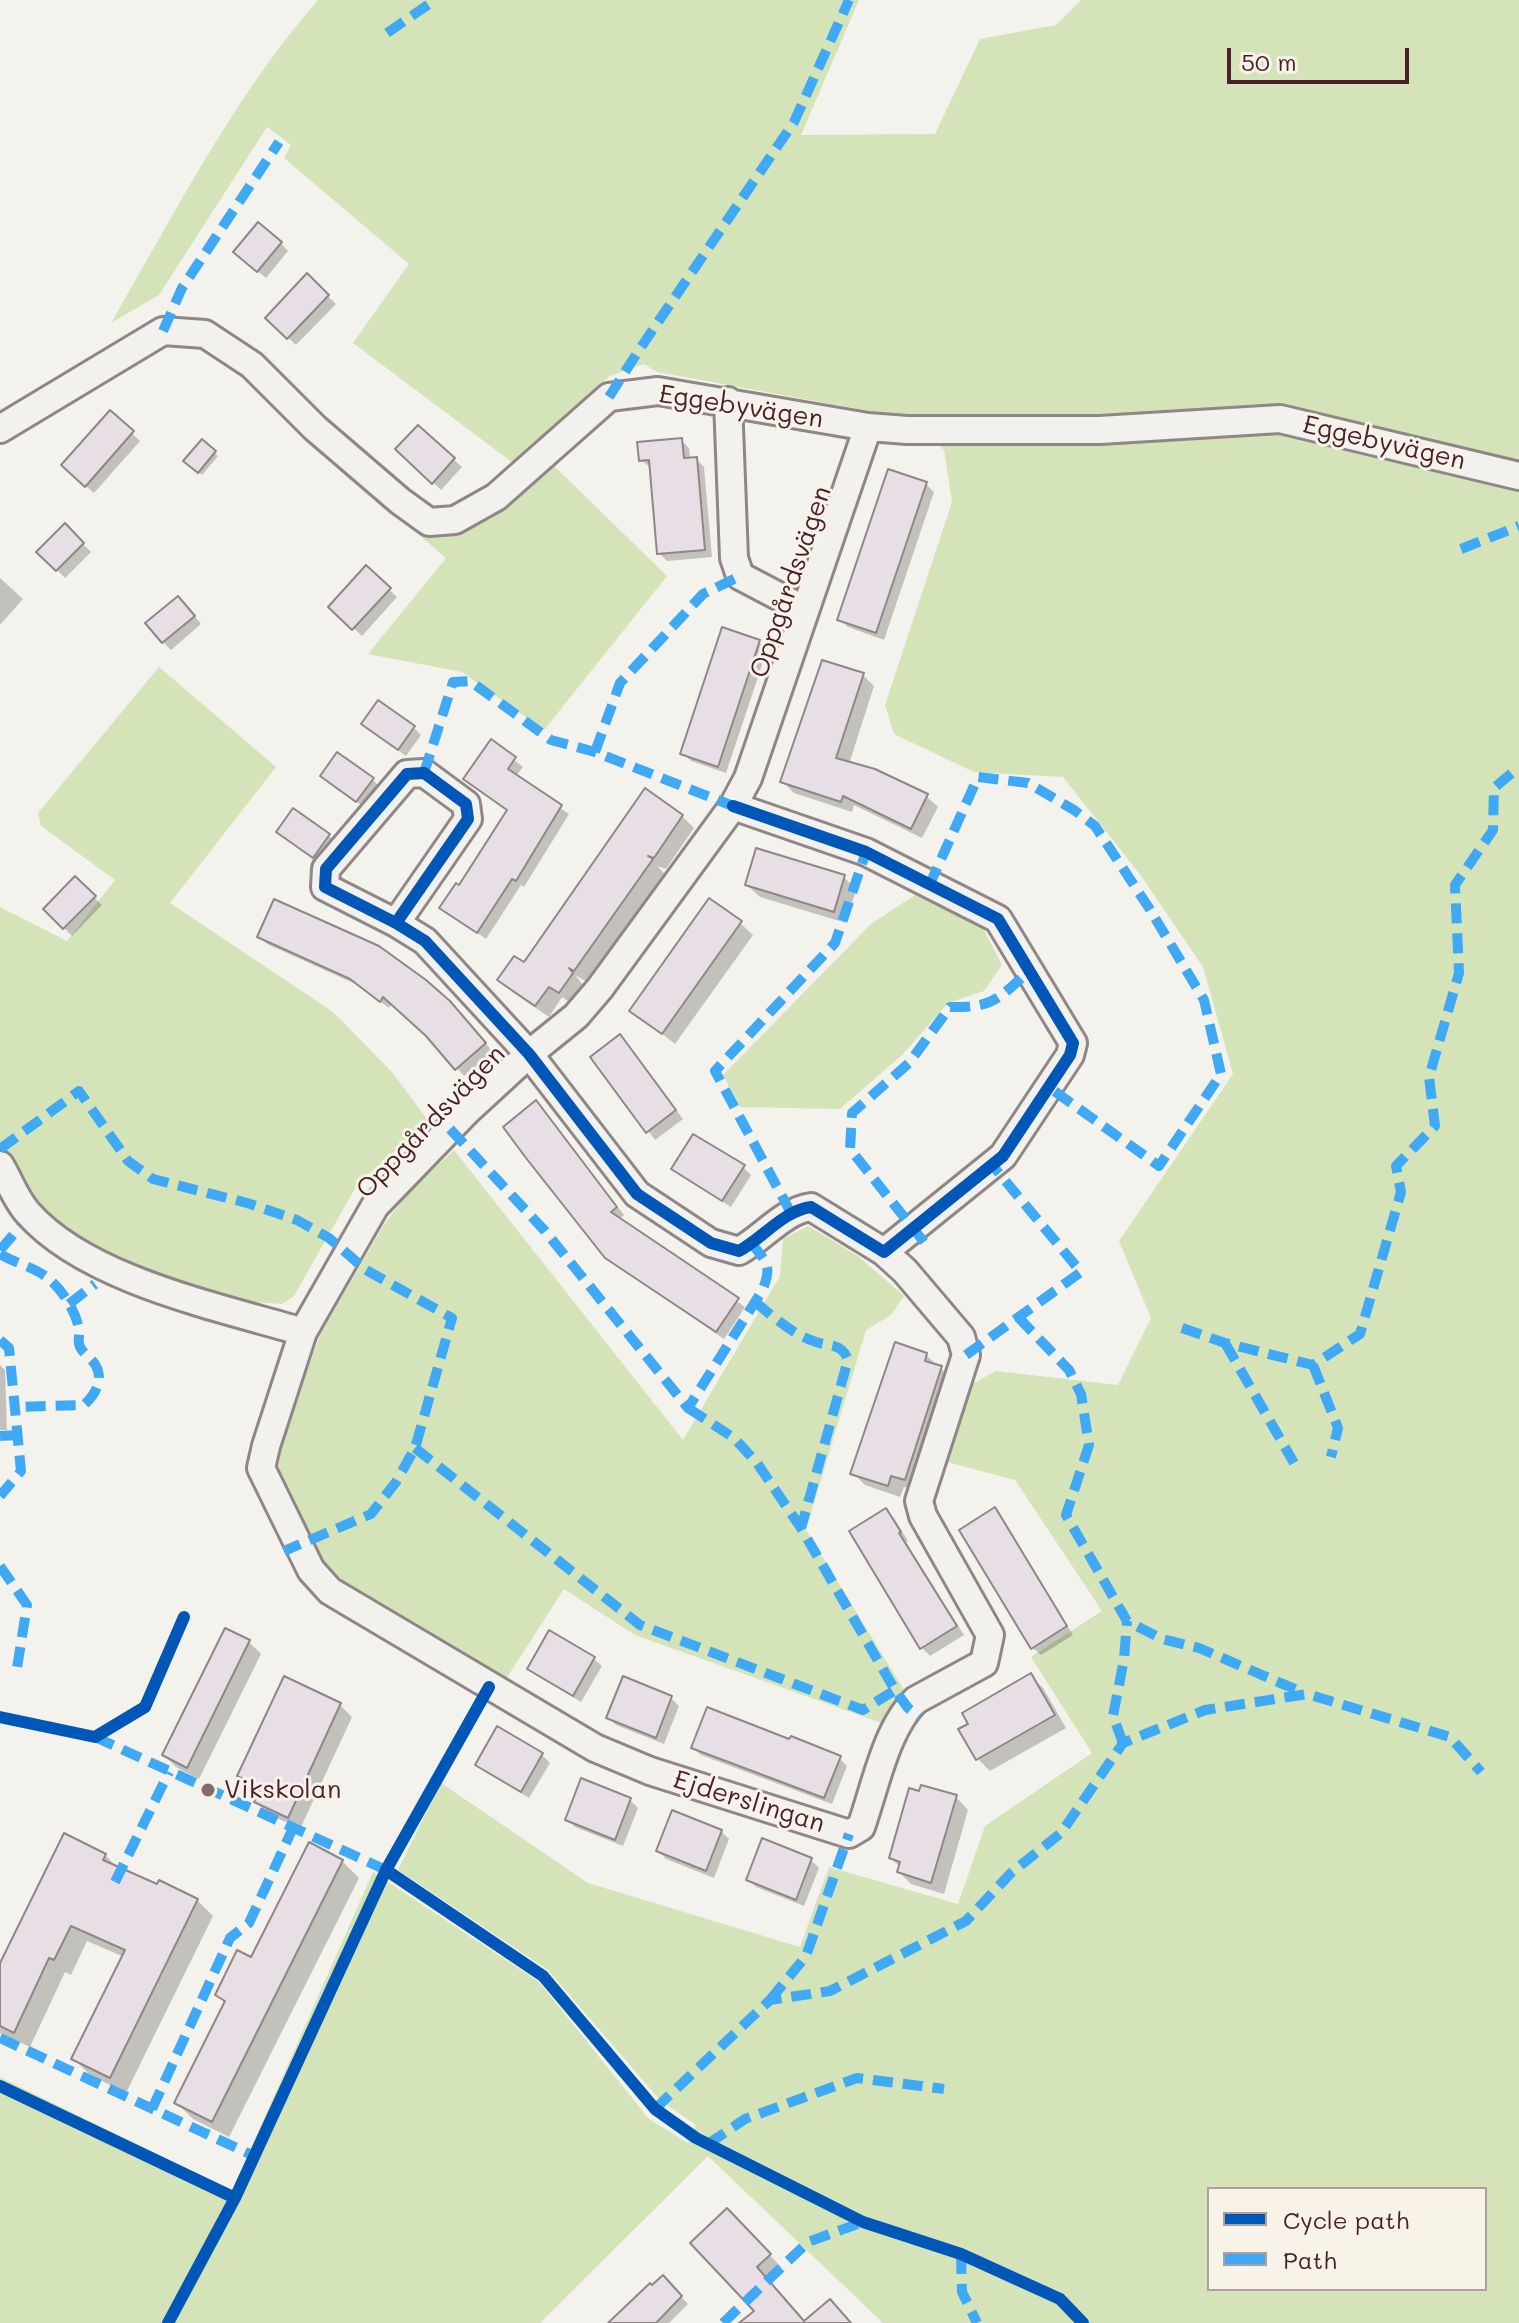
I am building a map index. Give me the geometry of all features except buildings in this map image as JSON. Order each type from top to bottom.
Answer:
[{"type":"street","name":"Eggebyvägen","points":[[0,429],[163,331],[205,334],[252,365],[315,428],[429,522],[455,520],[496,497],[609,397],[658,391],[868,427],[907,430],[1100,430],[1280,419],[1519,476]]},
{"type":"street","name":"Oppgårdsvägen","points":[[728,401],[734,558],[740,576],[805,610]]},
{"type":"street","name":"Oppgårdsvägen","points":[[303,1332],[375,1206],[466,1112],[576,1016],[600,988],[733,806],[748,778],[868,427]]},
{"type":"street","points":[[396,923],[468,819],[466,804],[424,773],[407,774],[326,869],[325,887],[425,941],[529,1054]]},
{"type":"street","points":[[733,806],[866,852],[998,919],[1073,1043],[1070,1055],[1003,1156],[884,1252]]},
{"type":"street","name":"Ejderslingan","points":[[303,1332],[261,1468],[311,1570],[330,1591],[595,1748],[650,1771],[849,1834],[861,1827],[895,1729],[908,1708],[916,1700],[984,1663],[990,1635],[923,1516],[919,1501],[966,1355],[961,1337],[905,1271],[884,1252],[811,1207],[791,1213],[739,1251],[711,1243],[637,1194],[529,1054]]},
{"type":"street","points":[[0,1165],[26,1212],[63,1245],[141,1283],[303,1332]]},
{"type":"green space","points":[[318,0],[859,0],[801,135],[935,134],[980,39],[1056,25],[1081,0],[1519,0],[1519,2323],[883,2323],[708,2156],[540,2323],[0,2323],[0,2077],[232,2191],[373,1872],[539,1982],[649,2119],[688,2143],[696,2125],[660,2100],[548,1970],[398,1870],[441,1783],[588,1883],[800,1947],[829,1867],[958,1904],[985,1826],[1092,1753],[1031,1657],[1102,1611],[1015,1480],[947,1462],[970,1385],[996,1371],[1118,1385],[1151,1318],[1119,1241],[1233,1074],[1203,967],[1142,877],[1063,777],[974,772],[894,734],[885,705],[952,502],[944,450],[913,419],[657,372],[644,364],[610,376],[512,462],[353,343],[409,264],[284,158],[291,145],[267,127],[159,295],[111,323],[207,156],[259,76]]},
{"type":"green space","points":[[552,464],[667,576],[544,730],[462,672],[368,654],[446,558],[419,535],[455,536],[483,523]]},
{"type":"green space","points":[[159,667],[276,767],[170,903],[333,1012],[392,1072],[429,1122],[358,1183],[294,1296],[282,1304],[254,1302],[124,1265],[68,1233],[38,1208],[0,1151],[0,907],[67,941],[115,880],[41,826],[38,813]]},
{"type":"green space","points":[[915,895],[983,928],[1002,965],[984,991],[948,1003],[903,1054],[840,1109],[740,1107],[723,1075],[871,924]]},
{"type":"green space","points":[[454,1150],[683,1440],[780,1276],[783,1239],[808,1226],[858,1256],[904,1296],[891,1315],[866,1330],[806,1530],[904,1690],[884,1724],[635,1635],[564,1589],[506,1679],[344,1581],[318,1558],[280,1485],[276,1457],[321,1333],[385,1223],[408,1193]]},
{"type":"marked path","points":[[387,33],[435,0]]},
{"type":"marked path","points":[[609,397],[794,122],[849,0]]},
{"type":"marked path","points":[[163,331],[182,288],[279,142]]},
{"type":"marked path","points":[[1461,549],[1519,526]]},
{"type":"marked path","points":[[595,752],[620,683],[703,594],[740,576]]},
{"type":"marked path","points":[[424,773],[453,682],[470,681],[551,740],[595,752],[733,806]]},
{"type":"marked path","points":[[1182,1328],[1225,1343],[1313,1365],[1360,1334],[1401,1192],[1396,1166],[1435,1126],[1429,1077],[1459,973],[1455,885],[1493,830],[1494,788],[1519,767]]},
{"type":"marked path","points":[[929,886],[978,777],[1028,783],[1095,826],[1149,908],[1204,1000],[1221,1074],[1159,1166],[1050,1088]]},
{"type":"marked path","points":[[791,1213],[715,1071],[835,943],[866,852]]},
{"type":"marked path","points":[[924,1242],[850,1149],[852,1113],[909,1063],[950,1007],[976,1006],[994,1000],[1029,971]]},
{"type":"marked path","points":[[0,1149],[79,1091],[128,1161],[153,1179],[247,1203],[297,1220],[329,1238],[366,1270],[452,1318],[415,1448],[396,1482],[371,1514],[284,1551]]},
{"type":"marked path","points":[[450,1129],[545,1231],[688,1408],[762,1291],[767,1266],[752,1244]]},
{"type":"marked path","points":[[966,1355],[1081,1272],[993,1166]]},
{"type":"marked path","points":[[0,1250],[20,1227]]},
{"type":"marked path","points":[[0,1254],[39,1272],[60,1290],[75,1316],[80,1347],[95,1364],[99,1377],[94,1393],[84,1405],[14,1407]]},
{"type":"marked path","points":[[69,1304],[95,1284]]},
{"type":"marked path","points":[[755,1302],[799,1335],[839,1348],[848,1360],[801,1528]]},
{"type":"marked path","points":[[1018,1317],[1069,1370],[1081,1394],[1089,1445],[1066,1515],[1127,1621],[1162,1639],[1199,1648],[1304,1693]]},
{"type":"marked path","points":[[0,1340],[9,1348],[21,1471],[0,1496]]},
{"type":"marked path","points":[[1225,1343],[1294,1463]]},
{"type":"marked path","points":[[1313,1365],[1338,1428],[1331,1457]]},
{"type":"marked path","points":[[688,1408],[734,1438],[757,1463],[801,1528],[895,1690],[919,1717]]},
{"type":"marked path","points":[[0,1436],[18,1435]]},
{"type":"marked path","points":[[415,1448],[640,1625],[863,1710],[895,1690]]},
{"type":"marked path","points":[[0,1566],[27,1605],[17,1668]]},
{"type":"marked path","points":[[1123,1743],[1113,1716],[1124,1659],[1127,1621]]},
{"type":"marked path","points":[[655,2109],[770,2000],[830,1991],[966,1921],[1011,1873],[1061,1833],[1123,1743],[1205,1710],[1307,1694],[1450,1737],[1481,1772]]},
{"type":"marked path","points":[[95,1737],[386,1870]]},
{"type":"marked path","points":[[115,1882],[169,1772]]},
{"type":"marked path","points":[[152,2109],[230,1938],[249,1923],[293,1828]]},
{"type":"marked path","points":[[770,2000],[806,1956],[849,1834]]},
{"type":"marked path","points":[[0,2038],[254,2156]]},
{"type":"marked path","points":[[708,2144],[745,2119],[857,2078],[944,2089]]},
{"type":"marked path","points":[[723,2323],[808,2242],[863,2222]]},
{"type":"marked path","points":[[961,2254],[962,2292],[977,2323]]},
{"type":"cycle path","points":[[396,923],[325,887],[326,869],[407,774],[424,773],[466,804],[468,819],[396,923],[425,941],[529,1054],[637,1194],[711,1243],[739,1251],[782,1219],[811,1207],[884,1252],[1003,1156],[1070,1055],[1073,1043],[998,919],[866,852],[733,806]]},
{"type":"cycle path","points":[[0,1717],[95,1737],[145,1707],[184,1617]]},
{"type":"cycle path","points":[[168,2323],[235,2198],[386,1870],[489,1687]]},
{"type":"cycle path","points":[[386,1870],[543,1976],[655,2109],[696,2138],[863,2222],[961,2254],[1060,2299],[1083,2323]]},
{"type":"cycle path","points":[[0,2086],[235,2198]]},
{"type":"place","name":"Vikskolan","points":[[208,1790]]}]
